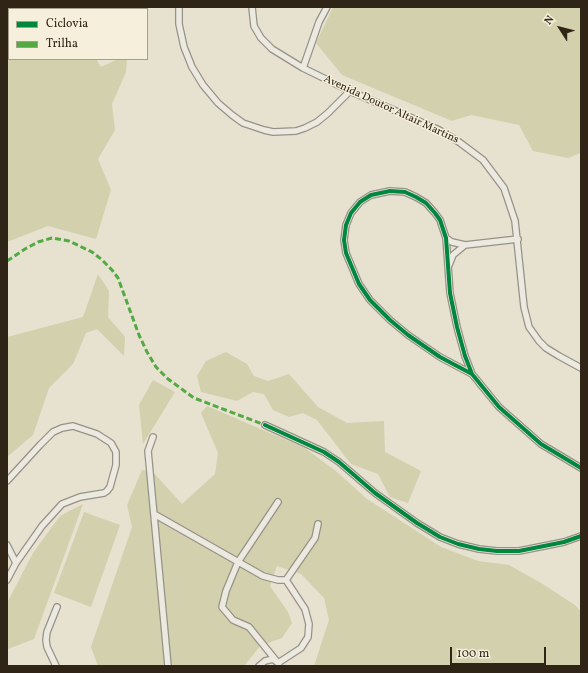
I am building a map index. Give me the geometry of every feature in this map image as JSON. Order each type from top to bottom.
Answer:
[{"type":"street","points":[[179,7],[179,24],[184,48],[192,67],[203,85],[218,103],[232,115],[253,127],[273,132],[296,131],[305,128],[328,114],[350,91]]},
{"type":"street","name":"Avenida Doutor Altair Martins","points":[[252,7],[254,26],[261,38],[272,49],[303,68],[350,91],[439,130],[459,142],[483,160],[504,188],[515,221],[524,307],[529,327],[546,348],[581,368]]},
{"type":"street","points":[[303,68],[314,34],[327,7]]},
{"type":"street","points":[[472,374],[425,348],[390,320],[370,300],[359,284],[346,253],[344,240],[346,226],[351,213],[360,202],[371,196],[390,192],[405,192],[426,203],[440,220],[446,238],[450,293],[457,328],[472,374],[499,407],[541,444],[581,468]]},
{"type":"street","points":[[446,238],[452,242],[466,245],[518,239]]},
{"type":"street","points":[[448,267],[453,255],[466,245]]},
{"type":"street","points":[[266,425],[324,452],[339,462],[375,493],[417,523],[440,537],[452,542],[479,549],[518,551],[564,542],[581,536]]},
{"type":"street","points":[[7,481],[53,432],[73,426],[97,434],[111,443],[116,452],[116,465],[108,491],[80,497],[62,504],[42,526],[16,563],[7,580]]},
{"type":"street","points":[[153,437],[148,451],[168,666]]},
{"type":"street","points":[[278,502],[238,562],[226,591],[222,608],[233,620],[250,627],[279,664]]},
{"type":"street","points":[[154,514],[263,576],[278,580],[286,580]]},
{"type":"street","points":[[286,580],[315,538],[318,524]]},
{"type":"street","points":[[7,545],[16,563]]},
{"type":"street","points":[[279,664],[301,648],[308,637],[309,630],[305,609],[286,580]]},
{"type":"street","points":[[56,666],[47,647],[46,640],[57,607]]},
{"type":"street","points":[[259,666],[265,661],[273,659],[279,664]]},
{"type":"shaded area","points":[[7,7],[50,7],[8,8],[8,60],[97,60],[101,67],[116,60],[127,60],[126,72],[112,104],[115,130],[98,159],[111,190],[96,239],[48,226],[7,242]]},
{"type":"shaded area","points":[[333,7],[581,7],[580,153],[568,158],[533,151],[519,125],[471,115],[452,121],[342,75],[316,43]]},
{"type":"shaded area","points":[[98,274],[109,291],[108,317],[125,337],[124,356],[97,329],[86,333],[73,364],[49,388],[33,435],[7,457],[7,337],[83,317]]},
{"type":"shaded area","points":[[226,352],[247,364],[254,376],[268,381],[289,374],[318,407],[347,423],[384,421],[385,452],[421,471],[408,503],[390,497],[378,474],[351,464],[317,420],[303,413],[289,417],[273,410],[264,394],[253,392],[237,401],[201,392],[197,376],[206,361]]},
{"type":"shaded area","points":[[153,380],[175,392],[143,444],[139,405]]},
{"type":"shaded area","points":[[207,406],[305,448],[337,472],[367,499],[441,547],[478,561],[509,565],[575,605],[581,612],[581,666],[314,666],[329,620],[324,598],[301,574],[277,566],[270,586],[288,612],[292,623],[282,638],[260,646],[244,666],[98,666],[91,647],[132,527],[127,505],[142,470],[152,471],[182,504],[215,474],[218,453],[201,413]]},
{"type":"shaded area","points":[[83,504],[34,639],[8,649],[7,652],[7,603],[33,553],[60,516]]},
{"type":"shaded area","points":[[84,512],[120,525],[91,607],[54,593]]},
{"type":"marked path","points":[[7,261],[38,242],[52,238],[69,241],[92,252],[101,259],[118,278],[139,335],[156,367],[168,379],[194,398],[265,425]]},
{"type":"cycle path","points":[[472,374],[440,357],[408,335],[370,300],[359,284],[346,253],[344,240],[346,225],[351,213],[360,202],[371,195],[390,191],[405,192],[426,203],[435,213],[440,220],[446,238],[450,293],[457,327],[472,374],[499,407],[541,444],[581,468]]},
{"type":"cycle path","points":[[265,425],[324,452],[339,462],[375,493],[417,523],[440,537],[458,544],[479,549],[519,551],[564,542],[581,536]]}]
